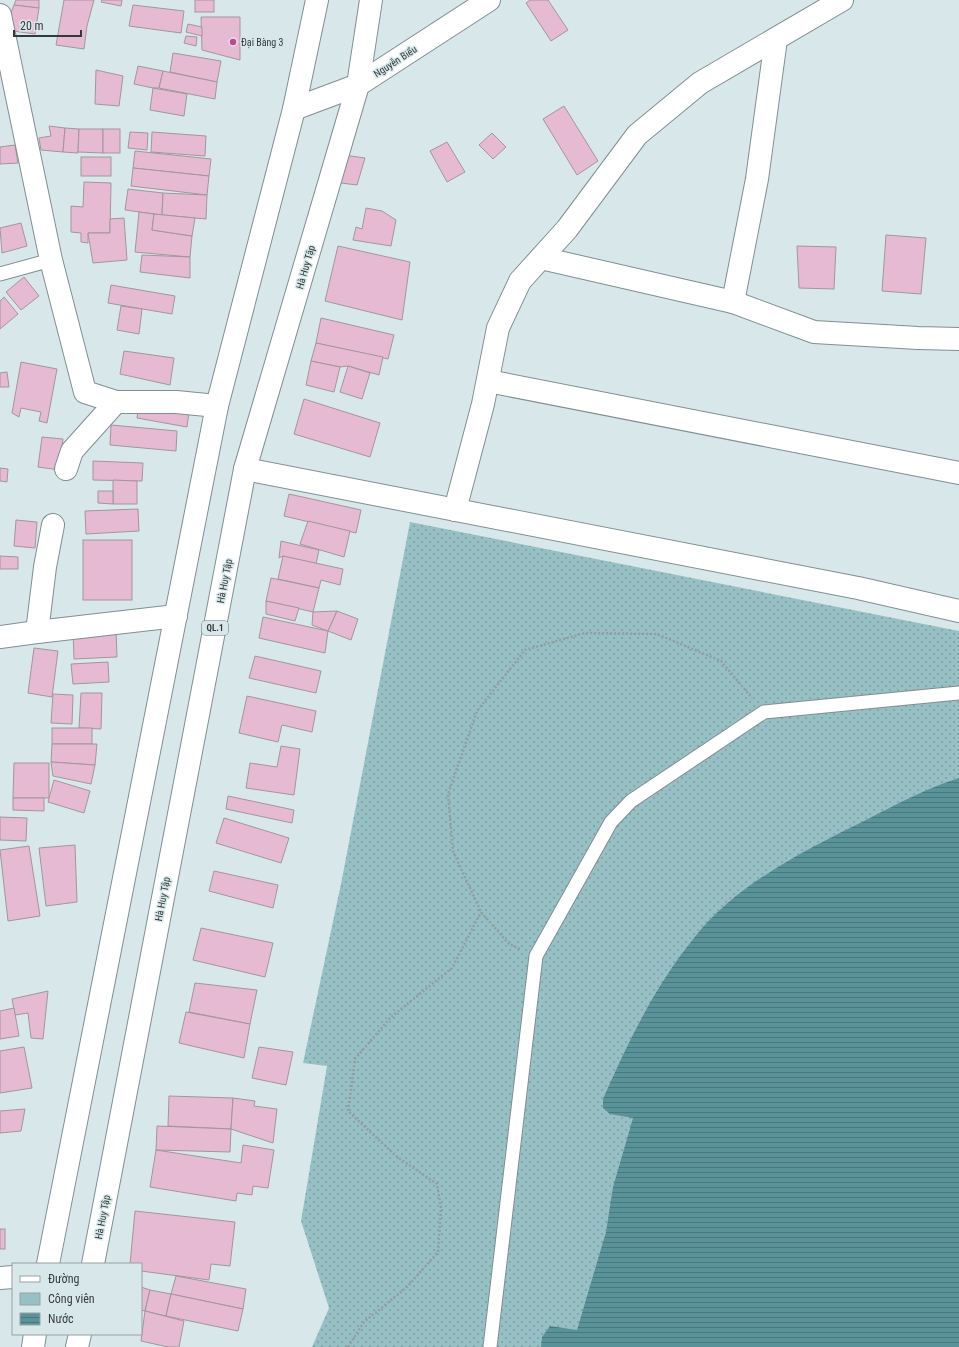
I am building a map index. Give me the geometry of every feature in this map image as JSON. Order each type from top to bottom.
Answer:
[{"type":"street","points":[[48,1263],[217,406],[294,109],[317,0]]},
{"type":"street","name":"Hà Huy Tập","points":[[93,1263],[245,470],[358,85],[371,0]]},
{"type":"street","name":"Nguyễn Biểu","points":[[294,109],[358,85],[489,0]]},
{"type":"street","points":[[455,510],[488,381],[498,328],[520,281],[567,229],[637,135],[700,82],[842,0]]},
{"type":"street","points":[[0,15],[51,260],[85,392],[116,402],[176,402],[217,406]]},
{"type":"street","points":[[733,302],[757,179],[776,39]]},
{"type":"street","points":[[541,258],[733,302],[814,332],[959,339]]},
{"type":"street","points":[[488,381],[959,473]]},
{"type":"street","points":[[66,469],[72,451],[116,402]]},
{"type":"street","points":[[245,470],[858,588],[959,611]]},
{"type":"street","points":[[37,632],[45,567],[53,525]]},
{"type":"street","points":[[0,637],[176,616]]},
{"type":"street","points":[[0,1278],[12,1277]]},
{"type":"street","points":[[33,1347],[35,1335]]},
{"type":"street","points":[[77,1347],[80,1335]]},
{"type":"lane","points":[[0,274],[51,260]]},
{"type":"lane","points":[[490,1347],[536,956],[611,822],[631,801],[764,712],[959,693]]},
{"type":"path","points":[[536,956],[509,944],[481,912],[453,851],[448,794],[477,711],[525,650],[585,634],[657,634],[721,661],[764,712]]},
{"type":"path","points":[[348,1347],[364,1322],[407,1287],[438,1252],[441,1208],[437,1184],[396,1156],[348,1111],[355,1059],[391,1017],[452,968],[481,912]]},
{"type":"green space","points":[[410,522],[959,631],[959,1347],[312,1347],[329,1308],[301,1221],[327,1066],[303,1063],[342,879]]},
{"type":"water","points":[[959,778],[959,1347],[541,1347],[542,1337],[550,1326],[577,1330],[606,1232],[613,1187],[633,1118],[610,1114],[603,1108],[603,1099],[643,1015],[680,956],[711,919],[730,901],[774,870],[821,843],[901,802],[924,791]]},
{"type":"building","points":[[16,0],[39,0],[39,8],[14,5]]},
{"type":"building","points":[[64,0],[94,0],[87,26],[84,49],[56,45]]},
{"type":"building","points":[[102,0],[122,0],[121,6],[101,2]]},
{"type":"building","points":[[195,0],[214,0],[214,12],[195,12]]},
{"type":"building","points":[[530,0],[548,0],[568,30],[551,41],[526,3]]},
{"type":"building","points":[[14,5],[39,8],[35,34],[13,31],[9,18]]},
{"type":"building","points":[[133,5],[184,11],[181,33],[129,26]]},
{"type":"building","points":[[201,17],[240,17],[240,60],[202,50]]},
{"type":"building","points":[[188,24],[202,27],[202,36],[186,32]]},
{"type":"building","points":[[186,36],[197,37],[196,46],[184,43]]},
{"type":"building","points":[[173,53],[221,61],[217,82],[170,72]]},
{"type":"building","points":[[138,66],[163,71],[159,88],[134,84]]},
{"type":"building","points":[[96,70],[123,76],[119,106],[95,104]]},
{"type":"building","points":[[163,71],[217,82],[215,99],[159,88]]},
{"type":"building","points":[[153,88],[187,94],[184,116],[150,110]]},
{"type":"building","points":[[564,106],[598,161],[577,175],[543,119]]},
{"type":"building","points":[[49,126],[65,128],[63,152],[41,150],[39,138],[51,136]]},
{"type":"building","points":[[65,128],[79,129],[78,153],[63,152]]},
{"type":"building","points":[[79,129],[103,129],[103,153],[78,152]]},
{"type":"building","points":[[103,129],[120,129],[120,153],[103,153]]},
{"type":"building","points":[[130,132],[148,133],[147,150],[128,148]]},
{"type":"building","points":[[152,132],[206,136],[205,156],[151,152]]},
{"type":"building","points":[[492,133],[506,147],[493,159],[479,145]]},
{"type":"building","points":[[447,142],[465,172],[447,182],[430,151]]},
{"type":"building","points":[[15,145],[18,163],[0,164],[0,147]]},
{"type":"building","points":[[135,151],[211,159],[209,176],[133,168]]},
{"type":"building","points":[[344,155],[365,158],[357,185],[341,183]]},
{"type":"building","points":[[81,157],[111,157],[111,176],[81,176]]},
{"type":"building","points":[[133,168],[209,176],[207,195],[131,186]]},
{"type":"building","points":[[84,182],[111,183],[110,233],[88,233],[88,243],[81,242],[81,233],[71,232],[71,206],[83,207]]},
{"type":"building","points":[[128,189],[163,193],[162,215],[125,210]]},
{"type":"building","points":[[163,193],[207,195],[206,219],[162,215]]},
{"type":"building","points":[[366,208],[382,211],[396,220],[391,246],[353,240],[356,227],[362,229]]},
{"type":"building","points":[[139,212],[154,214],[152,230],[192,236],[190,257],[135,252]]},
{"type":"building","points":[[154,214],[195,218],[192,236],[152,230]]},
{"type":"building","points":[[124,218],[127,260],[93,263],[88,233],[110,233],[110,219]]},
{"type":"building","points":[[21,223],[27,246],[2,253],[0,228]]},
{"type":"building","points":[[886,235],[926,238],[921,294],[882,291]]},
{"type":"building","points":[[338,246],[410,262],[402,320],[325,301]]},
{"type":"building","points":[[797,246],[836,247],[834,289],[799,288]]},
{"type":"building","points":[[142,255],[190,257],[190,278],[140,272]]},
{"type":"building","points":[[24,277],[39,296],[21,310],[6,292]]},
{"type":"building","points":[[111,285],[175,296],[172,314],[108,303]]},
{"type":"building","points":[[4,297],[18,314],[0,329],[0,301]]},
{"type":"building","points":[[121,306],[142,309],[139,334],[117,330]]},
{"type":"building","points":[[321,318],[394,335],[388,359],[316,343]]},
{"type":"building","points":[[316,343],[383,357],[379,375],[348,366],[340,367],[311,361]]},
{"type":"building","points":[[124,351],[174,358],[170,385],[120,374]]},
{"type":"building","points":[[311,361],[340,367],[334,392],[306,385]]},
{"type":"building","points":[[21,362],[57,369],[47,423],[39,421],[41,412],[21,408],[19,417],[12,413]]},
{"type":"building","points":[[348,366],[370,373],[362,399],[340,392]]},
{"type":"building","points":[[7,372],[9,387],[0,387],[0,373]]},
{"type":"building","points":[[304,399],[380,423],[370,457],[294,434]]},
{"type":"building","points":[[139,404],[189,412],[187,427],[137,418]]},
{"type":"building","points":[[111,425],[177,431],[176,451],[110,445]]},
{"type":"building","points":[[42,437],[63,439],[59,470],[38,467]]},
{"type":"building","points":[[93,461],[143,463],[142,481],[93,480]]},
{"type":"building","points":[[0,468],[8,469],[7,482],[0,481]]},
{"type":"building","points":[[113,480],[137,481],[137,504],[113,504]]},
{"type":"building","points":[[98,491],[113,491],[113,504],[98,503]]},
{"type":"building","points":[[289,494],[361,510],[356,533],[284,516]]},
{"type":"building","points":[[138,509],[139,531],[86,534],[85,511]]},
{"type":"building","points":[[16,520],[37,522],[35,548],[14,546]]},
{"type":"building","points":[[308,521],[350,531],[344,557],[300,544]]},
{"type":"building","points":[[83,540],[132,540],[132,600],[83,600]]},
{"type":"building","points":[[281,541],[319,550],[316,564],[283,556],[279,558]]},
{"type":"building","points":[[0,556],[18,557],[18,569],[0,569]]},
{"type":"building","points":[[283,556],[343,569],[340,585],[321,580],[319,588],[278,579]]},
{"type":"building","points":[[271,578],[319,588],[313,612],[266,601]]},
{"type":"building","points":[[266,601],[299,608],[295,621],[266,614]]},
{"type":"building","points":[[337,611],[328,631],[312,625],[313,612]]},
{"type":"building","points":[[337,611],[358,619],[351,640],[328,631]]},
{"type":"building","points":[[263,617],[328,631],[325,653],[259,638]]},
{"type":"building","points":[[116,630],[117,657],[74,659],[73,631]]},
{"type":"building","points":[[34,648],[58,651],[52,697],[28,693]]},
{"type":"building","points":[[255,656],[321,671],[316,693],[249,678]]},
{"type":"building","points":[[108,662],[109,682],[73,684],[71,664]]},
{"type":"building","points":[[81,693],[102,693],[101,729],[79,728]]},
{"type":"building","points":[[53,694],[73,695],[72,724],[51,723]]},
{"type":"building","points":[[247,696],[316,711],[312,732],[282,725],[278,742],[239,733]]},
{"type":"building","points":[[52,728],[92,728],[92,744],[52,744]]},
{"type":"building","points":[[52,744],[97,744],[95,765],[51,762]]},
{"type":"building","points":[[281,746],[300,749],[294,795],[246,788],[250,763],[277,767]]},
{"type":"building","points":[[51,762],[95,765],[91,784],[53,776]]},
{"type":"building","points":[[14,763],[49,763],[49,798],[13,798]]},
{"type":"building","points":[[54,780],[90,791],[84,813],[48,802]]},
{"type":"building","points":[[228,796],[294,810],[292,823],[226,809]]},
{"type":"building","points":[[13,798],[44,798],[44,811],[13,810]]},
{"type":"building","points":[[0,817],[27,818],[26,841],[0,840]]},
{"type":"building","points":[[224,818],[289,838],[281,863],[216,843]]},
{"type":"building","points":[[75,845],[77,902],[46,906],[39,848]]},
{"type":"building","points":[[29,846],[40,916],[8,921],[0,850]]},
{"type":"building","points":[[214,871],[278,885],[273,908],[209,891]]},
{"type":"building","points":[[201,928],[273,943],[265,977],[193,960]]},
{"type":"building","points":[[195,983],[257,990],[250,1024],[189,1012]]},
{"type":"building","points":[[48,991],[43,1039],[31,1038],[28,1013],[15,1015],[12,999]]},
{"type":"building","points":[[14,1008],[19,1036],[0,1039],[0,1011]]},
{"type":"building","points":[[186,1012],[250,1024],[244,1058],[179,1043]]},
{"type":"building","points":[[24,1047],[32,1088],[0,1093],[0,1051]]},
{"type":"building","points":[[259,1047],[293,1052],[286,1085],[252,1078]]},
{"type":"building","points":[[169,1096],[233,1098],[231,1129],[168,1126]]},
{"type":"building","points":[[233,1098],[255,1101],[254,1106],[277,1109],[273,1143],[231,1129]]},
{"type":"building","points":[[25,1109],[21,1131],[0,1133],[0,1111]]},
{"type":"building","points":[[157,1126],[231,1129],[230,1152],[156,1150]]},
{"type":"building","points":[[243,1145],[274,1150],[268,1188],[253,1186],[252,1195],[237,1193],[236,1201],[150,1187],[156,1150],[241,1163]]},
{"type":"building","points":[[135,1211],[235,1222],[230,1266],[211,1264],[209,1280],[142,1271],[142,1263],[130,1263]]},
{"type":"building","points":[[0,1229],[5,1229],[5,1249],[0,1249]]},
{"type":"building","points":[[176,1276],[246,1289],[243,1309],[171,1294]]},
{"type":"building","points":[[142,1287],[150,1290],[145,1311],[142,1310]]},
{"type":"building","points":[[150,1290],[171,1294],[166,1316],[145,1311]]},
{"type":"building","points":[[171,1294],[243,1309],[238,1331],[166,1316]]},
{"type":"building","points":[[145,1311],[184,1321],[179,1347],[168,1347],[141,1341]]},
{"type":"place","name":"Đại Bàng 3","points":[[233,42]]}]
